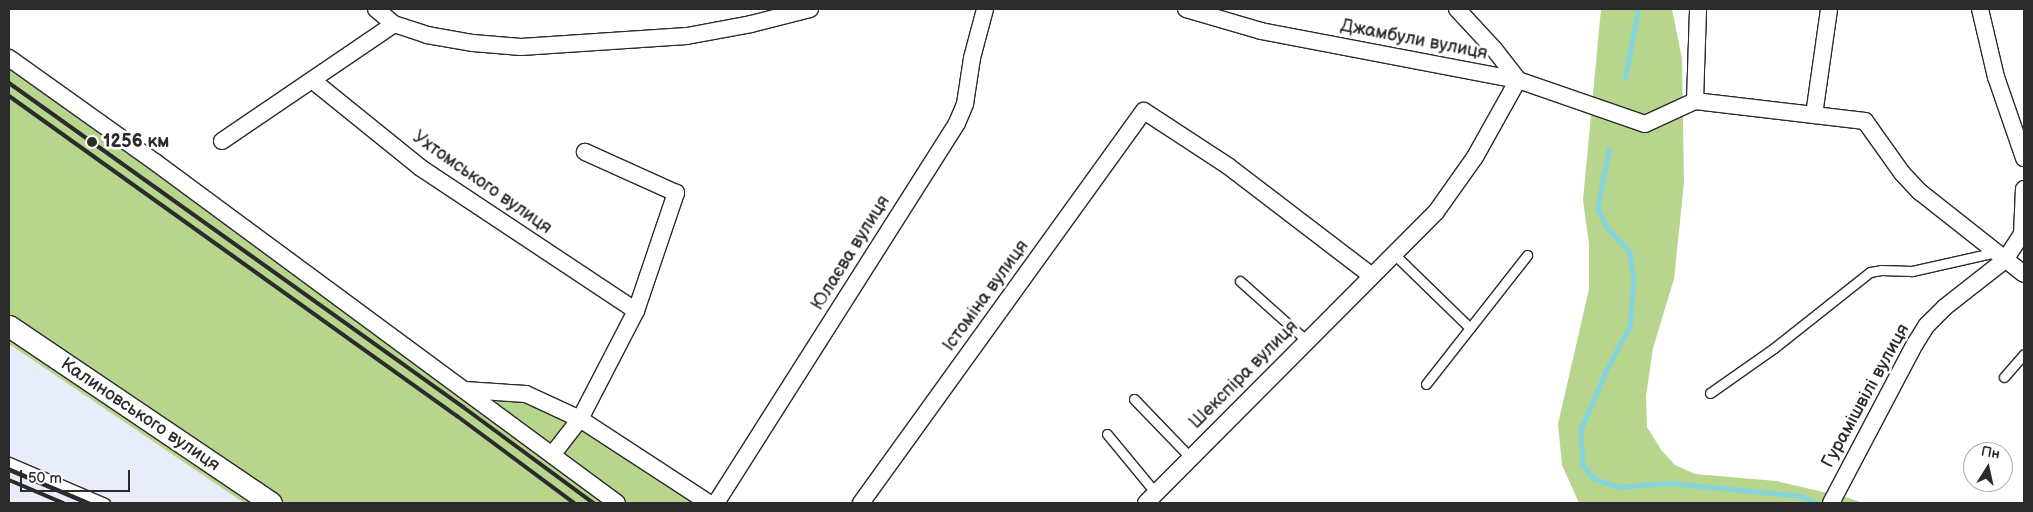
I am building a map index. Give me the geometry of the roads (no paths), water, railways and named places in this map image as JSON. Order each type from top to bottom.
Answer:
[{"type":"street","points":[[376,9],[394,24],[427,35],[473,43],[521,47],[687,36],[751,24],[810,9]]},
{"type":"street","name":"Юлаєва вулиця","points":[[716,503],[957,123],[965,104],[972,58],[985,9]]},
{"type":"street","name":"Джамбули вулиця","points":[[1186,9],[1261,31],[1518,80],[1646,124],[1695,101]]},
{"type":"street","points":[[1457,9],[1494,49],[1518,80]]},
{"type":"street","points":[[1698,9],[1695,101],[1865,121],[1902,173],[1920,192],[2024,274]]},
{"type":"street","points":[[1814,115],[1829,9]]},
{"type":"street","points":[[1980,9],[1996,77],[2024,158]]},
{"type":"street","points":[[222,141],[394,24]]},
{"type":"street","points":[[9,58],[155,162],[617,503]]},
{"type":"street","name":"Ухтомського вулиця","points":[[312,80],[421,168],[636,311]]},
{"type":"street","name":"Шекспіра вулиця","points":[[1150,498],[1436,212],[1474,157],[1518,80]]},
{"type":"street","name":"Істоміна вулиця","points":[[861,503],[1144,111],[1228,166],[1372,276]]},
{"type":"street","points":[[552,454],[580,419],[636,311],[676,193],[585,152]]},
{"type":"street","name":"Гурамішвілі вулиця","points":[[1832,500],[1927,325],[2022,234],[2024,189]]},
{"type":"street","name":"Калиновського вулиця","points":[[9,326],[271,503]]},
{"type":"street","points":[[464,390],[526,394],[580,419],[710,503]]},
{"type":"lane","points":[[1394,254],[1470,328]]},
{"type":"lane","points":[[1426,384],[1527,254]]},
{"type":"lane","points":[[1710,393],[1774,348],[1870,272],[1881,270],[1912,271],[2001,256]]},
{"type":"lane","points":[[1240,281],[1307,341]]},
{"type":"lane","points":[[2004,377],[2024,354]]},
{"type":"lane","points":[[1134,399],[1190,457]]},
{"type":"lane","points":[[1108,434],[1150,498]]},
{"type":"lane","points":[[9,462],[105,503]]},
{"type":"waterway","points":[[1625,78],[1638,9]]},
{"type":"waterway","points":[[1609,149],[1598,208],[1606,226],[1630,253],[1634,281],[1630,326],[1606,372],[1581,430],[1583,465],[1594,478],[1617,487],[1669,483],[1801,496],[1817,503]]},
{"type":"railway","points":[[9,83],[463,407],[593,503]]},
{"type":"railway","points":[[9,96],[457,416],[574,503]]},
{"type":"railway","points":[[9,470],[87,503]]},
{"type":"railway","points":[[9,480],[63,503]]},
{"type":"place","name":"1256 км","points":[[92,142]]}]
